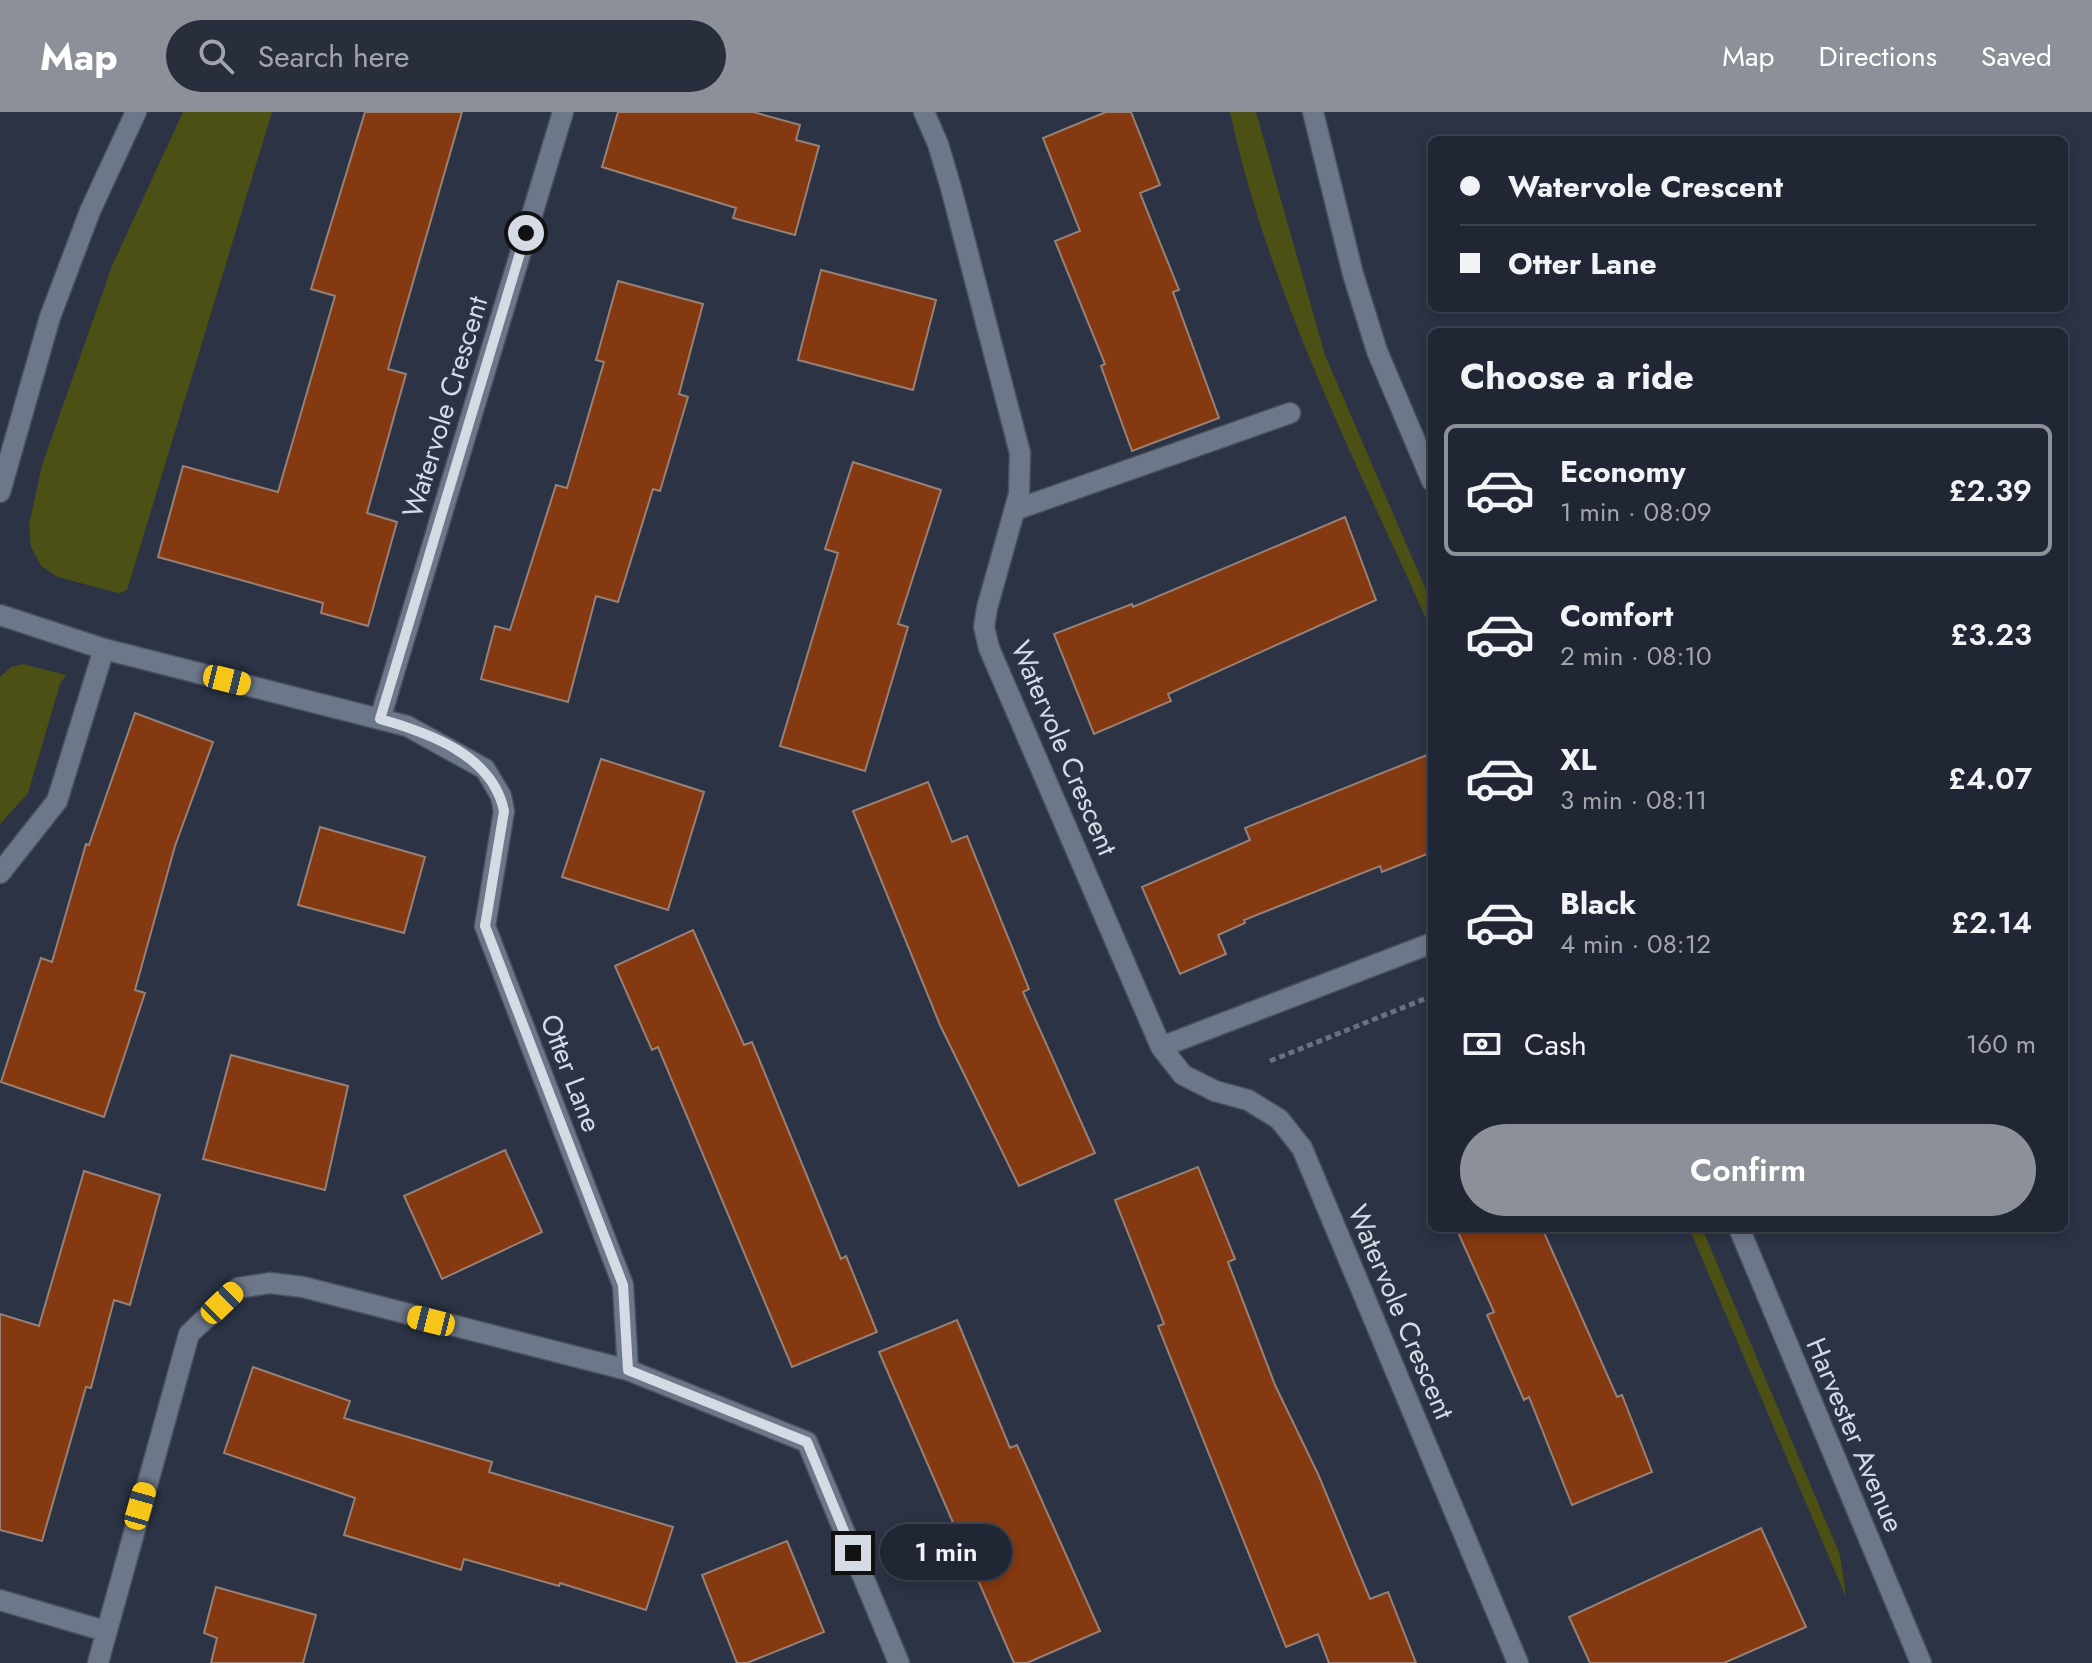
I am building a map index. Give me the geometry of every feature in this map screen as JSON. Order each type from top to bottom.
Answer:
[{"type":"street","points":[[0,492],[50,317],[90,211],[136,112]]},
{"type":"street","name":"Watervole Crescent","points":[[380,719],[563,112]]},
{"type":"street","name":"Watervole Crescent","points":[[924,112],[938,144],[951,188],[1020,453],[1021,475],[1015,510],[987,608],[986,637],[1161,1047],[1183,1075],[1248,1100],[1279,1119],[1302,1148],[1518,1663]]},
{"type":"street","points":[[1313,112],[1353,274],[1377,351],[1428,472]]},
{"type":"street","points":[[1015,510],[1290,413]]},
{"type":"street","name":"Otter Lane","points":[[0,615],[104,649],[407,726],[475,761],[494,780],[504,811],[485,926],[623,1285],[628,1370]]},
{"type":"street","points":[[0,873],[57,801],[104,649]]},
{"type":"street","points":[[1161,1047],[1428,945]]},
{"type":"street","name":"Harvester Avenue","points":[[1741,1232],[1916,1661]]},
{"type":"street","points":[[98,1663],[189,1334],[238,1288],[270,1283],[303,1287],[628,1370],[807,1442],[899,1663]]},
{"type":"street","points":[[0,1600],[105,1631]]},
{"type":"path","points":[[1205,1086],[1428,998]]},
{"type":"shaded area","points":[[183,112],[272,112],[127,590],[118,593],[58,577],[41,566],[31,547],[29,525],[42,465],[112,266]]},
{"type":"shaded area","points":[[1230,112],[1256,112],[1325,355],[1428,595],[1428,623],[1345,441],[1291,312],[1247,180]]},
{"type":"shaded area","points":[[23,664],[66,675],[60,684],[28,793],[0,824],[0,677],[11,667]]},
{"type":"shaded area","points":[[1691,1232],[1704,1232],[1840,1555],[1846,1597]]},
{"type":"building","points":[[365,112],[462,112],[388,369],[406,374],[367,513],[397,522],[368,626],[321,613],[323,603],[158,557],[183,466],[278,492],[335,296],[311,289]]},
{"type":"building","points":[[618,112],[753,112],[800,125],[796,140],[819,146],[795,235],[733,218],[736,208],[602,167]]},
{"type":"building","points":[[1106,112],[1131,112],[1160,185],[1140,193],[1179,290],[1173,292],[1219,418],[1132,451],[1101,366],[1105,364],[1055,241],[1080,231],[1043,138]]},
{"type":"building","points":[[821,270],[936,300],[913,390],[798,360]]},
{"type":"building","points":[[618,281],[703,304],[679,394],[688,397],[660,491],[653,489],[618,602],[596,596],[568,702],[481,679],[495,626],[510,630],[556,485],[567,488],[604,362],[596,360]]},
{"type":"building","points":[[853,462],[941,490],[898,624],[908,627],[865,771],[780,746],[838,553],[825,549]]},
{"type":"building","points":[[1345,517],[1376,600],[1168,694],[1171,701],[1094,734],[1054,634],[1132,604],[1133,607]]},
{"type":"building","points":[[135,713],[213,742],[175,846],[135,990],[145,993],[104,1117],[1,1082],[41,958],[52,962],[86,844],[89,845]]},
{"type":"building","points":[[1428,755],[1428,854],[1382,872],[1380,866],[1244,920],[1245,923],[1218,935],[1226,954],[1180,974],[1142,887],[1250,840],[1245,828]]},
{"type":"building","points":[[601,759],[704,792],[668,910],[562,877]]},
{"type":"building","points":[[928,782],[952,842],[967,836],[1029,989],[1023,992],[1095,1153],[1019,1186],[940,1025],[853,811]]},
{"type":"building","points":[[320,827],[425,857],[404,933],[298,905]]},
{"type":"building","points":[[693,930],[744,1045],[752,1042],[841,1259],[846,1256],[877,1332],[792,1367],[658,1047],[652,1050],[615,966]]},
{"type":"building","points":[[231,1055],[348,1086],[325,1190],[203,1159]]},
{"type":"building","points":[[505,1150],[542,1232],[442,1279],[404,1196]]},
{"type":"building","points":[[1198,1167],[1235,1259],[1228,1262],[1275,1385],[1318,1474],[1370,1599],[1388,1592],[1416,1663],[1329,1663],[1318,1634],[1286,1647],[1158,1326],[1164,1324],[1115,1200]]},
{"type":"building","points":[[84,1171],[160,1195],[130,1305],[114,1300],[91,1388],[86,1387],[42,1541],[0,1530],[0,1314],[39,1326]]},
{"type":"building","points":[[1458,1232],[1544,1232],[1617,1397],[1622,1395],[1652,1472],[1572,1505],[1529,1397],[1524,1400],[1487,1315],[1494,1312]]},
{"type":"building","points":[[957,1320],[1010,1448],[1017,1445],[1100,1631],[1027,1663],[1014,1663],[879,1352]]},
{"type":"building","points":[[253,1367],[350,1401],[344,1418],[492,1462],[489,1472],[673,1527],[646,1610],[560,1583],[559,1586],[464,1559],[461,1570],[344,1535],[355,1498],[224,1453]]},
{"type":"building","points":[[1761,1528],[1806,1627],[1724,1663],[1590,1663],[1569,1617]]},
{"type":"building","points":[[787,1541],[824,1632],[747,1663],[737,1663],[702,1575]]},
{"type":"building","points":[[216,1587],[316,1615],[303,1663],[211,1663],[217,1638],[204,1633]]},
{"type":"route","points":[[526,233],[380,719],[407,726],[475,761],[494,780],[501,796],[504,811],[485,911],[485,926],[623,1285],[628,1370],[807,1442],[853,1553]]}]
